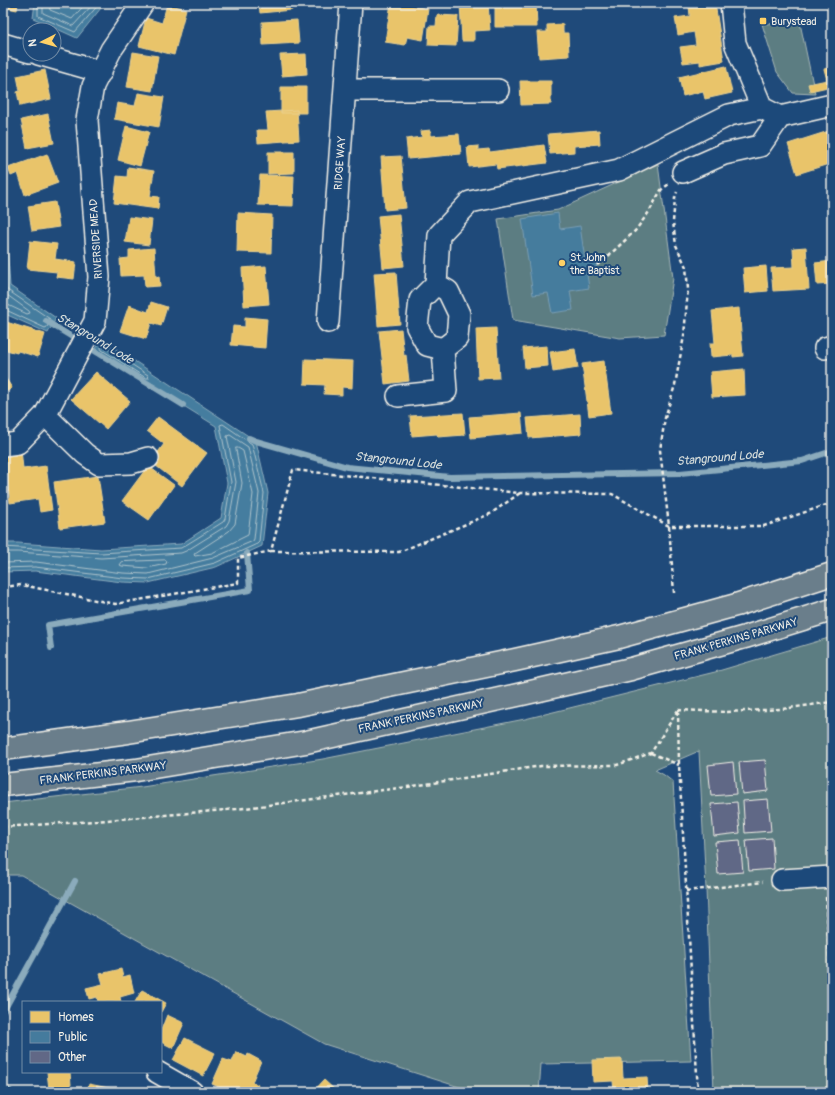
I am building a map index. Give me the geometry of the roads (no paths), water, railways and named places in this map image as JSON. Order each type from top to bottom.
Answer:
[{"type":"highway","points":[[3,749],[128,732],[298,705],[515,660],[619,637],[736,605],[832,574]]},
{"type":"highway","name":"FRANK PERKINS PARKWAY","points":[[3,785],[136,770],[306,742],[631,669],[745,637],[832,610]]},
{"type":"street","name":"RIVERSIDE MEAD","points":[[3,445],[18,443],[45,415],[96,321],[100,277],[87,120],[93,86],[111,50],[143,3]]},
{"type":"street","name":"RIDGE WAY","points":[[328,322],[351,3]]},
{"type":"street","points":[[683,172],[724,154],[760,146],[771,112],[735,44],[731,3]]},
{"type":"street","points":[[3,44],[22,50]]},
{"type":"street","points":[[62,61],[101,72]]},
{"type":"street","points":[[345,90],[498,90]]},
{"type":"street","points":[[443,349],[427,345],[417,327],[420,300],[436,284],[439,235],[470,202],[619,170],[729,114],[771,112],[832,105]]},
{"type":"street","points":[[436,284],[448,291],[459,314],[457,338],[443,349]]},
{"type":"street","points":[[398,396],[446,391],[443,349]]},
{"type":"street","points":[[45,415],[85,454],[99,464],[131,463],[148,458]]},
{"type":"street","points":[[782,880],[828,877]]},
{"type":"street","points":[[159,1073],[192,1092]]},
{"type":"water","points":[[35,3],[105,3],[77,38],[62,31],[62,22],[42,22],[33,18]]},
{"type":"water","points":[[3,229],[6,229],[10,286],[56,318],[48,333],[3,313]]},
{"type":"water","points":[[101,339],[256,441],[268,493],[262,546],[216,567],[148,583],[122,582],[35,571],[3,572],[3,543],[101,549],[181,544],[221,518],[227,483],[216,426],[95,351]]},
{"type":"waterway","name":"Stanground Lode","points":[[46,321],[183,405]]},
{"type":"waterway","name":"Stanground Lode","points":[[249,438],[347,467],[450,477],[680,473],[802,461],[832,451]]},
{"type":"waterway","points":[[51,648],[48,625],[250,590],[247,553]]},
{"type":"waterway","points":[[3,1012],[75,881]]},
{"type":"waterway","points":[[3,1086],[11,1092]]},
{"type":"place","name":"Burystead","points":[[763,21]]},
{"type":"place","name":"St John the Baptist","points":[[562,263]]}]
